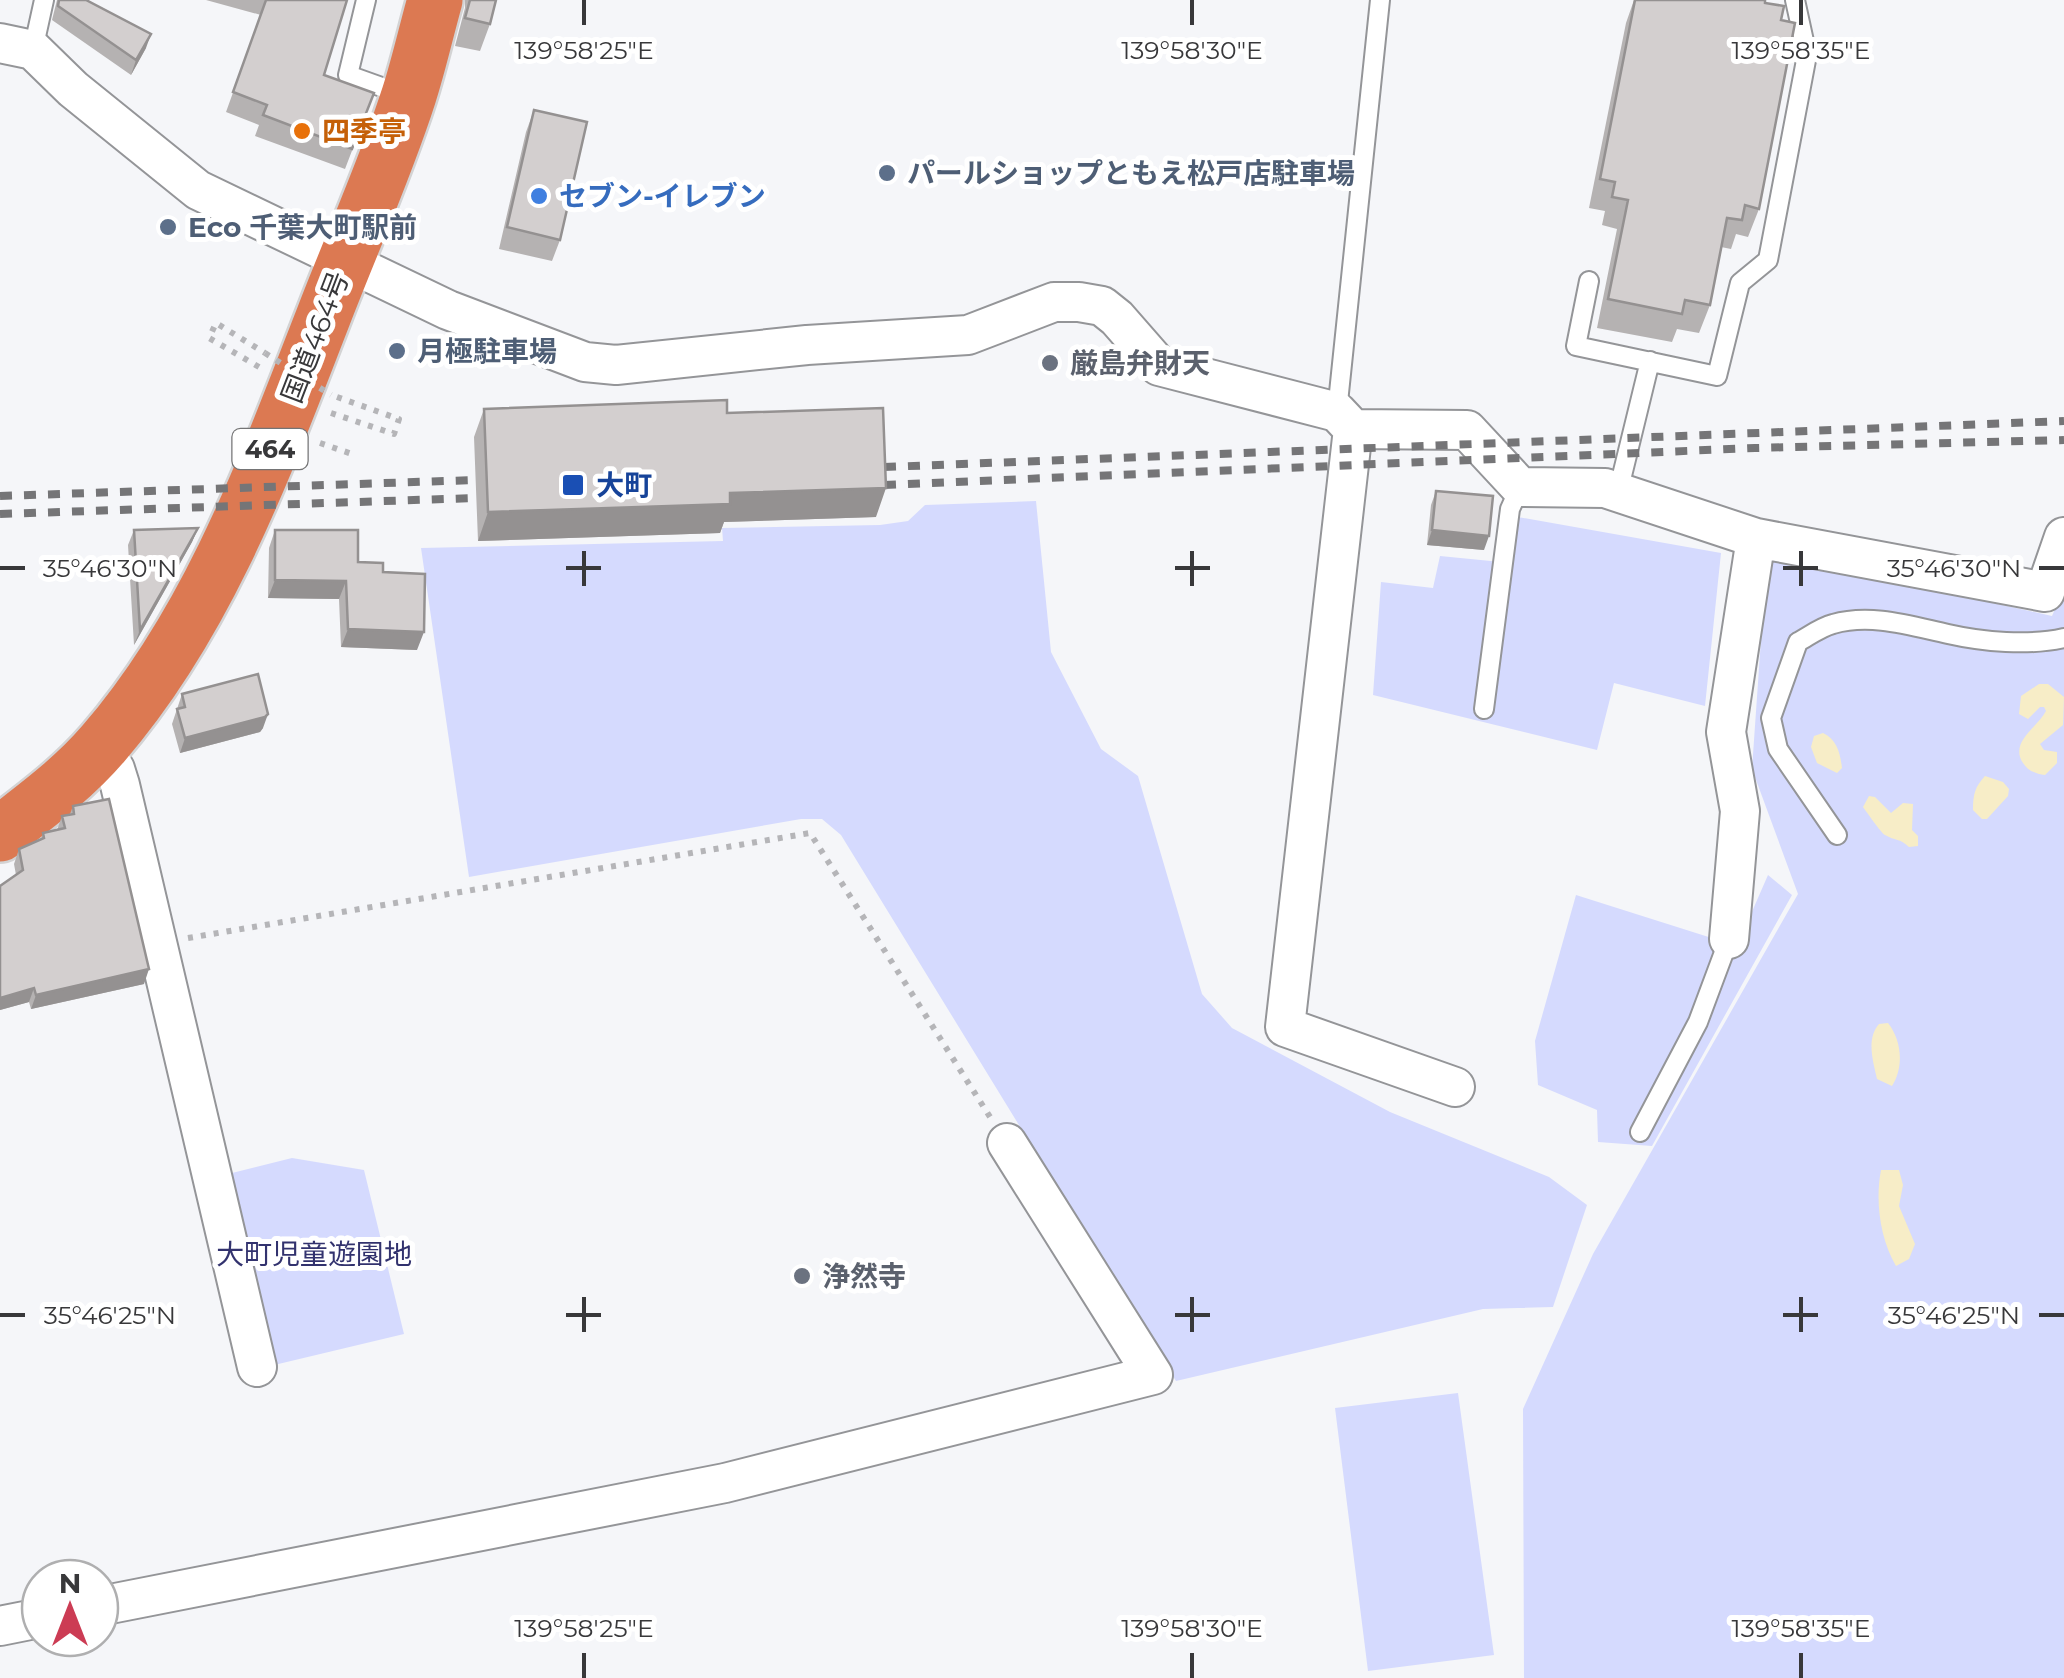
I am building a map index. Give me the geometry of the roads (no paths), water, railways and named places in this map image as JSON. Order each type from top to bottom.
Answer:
[{"type":"highway","name":"国道464号","points":[[0,834],[50,795],[100,747],[178,645],[230,546],[409,96],[434,0]]},
{"type":"street","points":[[17,46],[198,190],[448,310],[585,362],[616,364],[807,345],[968,335],[1054,302],[1079,302],[1102,306],[1159,366],[1345,421],[1468,430],[1520,486],[1606,488],[1756,538],[2045,592],[2064,537]]},
{"type":"street","points":[[1345,421],[1285,1027],[1455,1088]]},
{"type":"street","points":[[1730,938],[1740,811],[1726,732],[1756,538]]},
{"type":"street","points":[[100,747],[115,769],[120,786],[257,1367]]},
{"type":"street","points":[[120,1602],[724,1482],[1152,1374],[1007,1143]]},
{"type":"lane","points":[[17,46],[44,0]]},
{"type":"lane","points":[[366,0],[348,75],[409,96]]},
{"type":"lane","points":[[1345,421],[1380,0]]},
{"type":"lane","points":[[1589,281],[1576,346],[1717,376],[1740,283],[1768,260],[1806,56],[1796,0]]},
{"type":"lane","points":[[1618,492],[1650,361]]},
{"type":"lane","points":[[1484,709],[1510,508],[1520,486]]},
{"type":"lane","points":[[1837,835],[1778,750],[1772,718],[1798,642],[1832,624],[1862,621],[1890,621],[1954,636],[2048,642],[2064,638]]},
{"type":"lane","points":[[1640,1132],[1698,1022],[1730,938]]},
{"type":"railway","points":[[860,468],[2064,421]]},
{"type":"railway","points":[[860,486],[1755,448],[2064,440]]},
{"type":"railway","points":[[0,496],[505,479]]},
{"type":"railway","points":[[0,514],[505,497]]},
{"type":"place","name":"四季亭","points":[[302,131]]},
{"type":"place","name":"パールショップともえ松戸店駐車場","points":[[887,173]]},
{"type":"place","name":"セブン-イレブン","points":[[539,196]]},
{"type":"place","name":"Eco 千葉大町駅前","points":[[168,227]]},
{"type":"place","name":"月極駐車場","points":[[397,351]]},
{"type":"place","name":"厳島弁財天","points":[[1050,363]]},
{"type":"place","name":"大町","points":[[573,485]]},
{"type":"place","name":"浄然寺","points":[[802,1276]]},
{"type":"park label","name":"大町児童遊園地","points":[[314,1254]]}]
